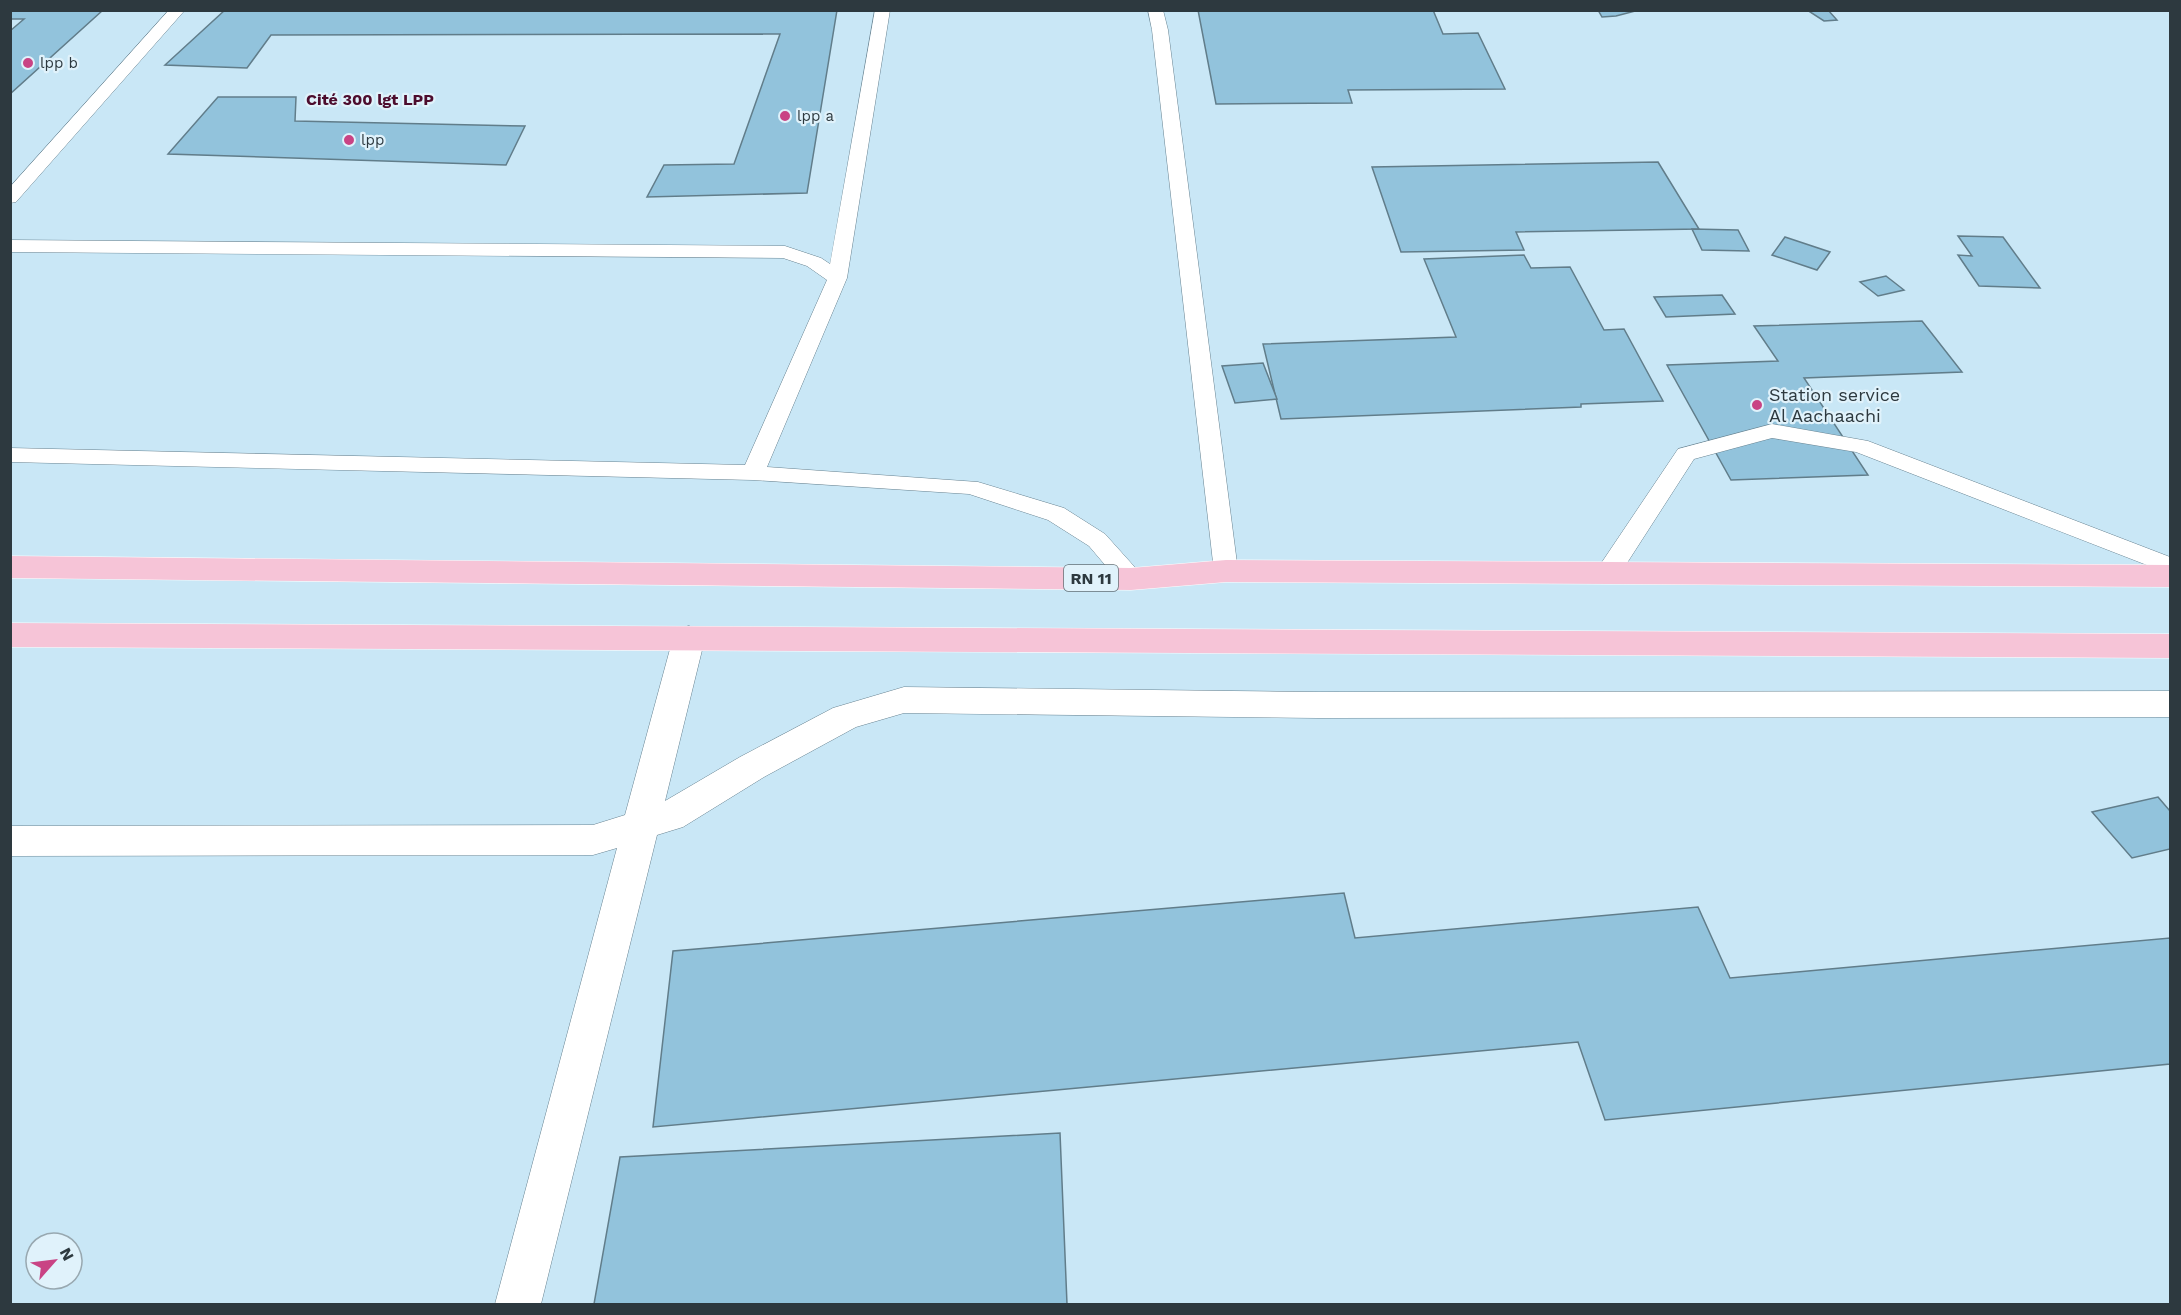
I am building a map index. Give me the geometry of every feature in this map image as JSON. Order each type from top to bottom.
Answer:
[{"type":"highway","name":"RN 11","points":[[10,567],[1131,579],[1226,571],[1609,571],[2170,576]]},
{"type":"highway","points":[[10,635],[2170,646]]},
{"type":"street","points":[[518,1305],[689,638]]},
{"type":"street","points":[[10,841],[593,840],[670,816],[752,766],[845,717],[904,700],[1318,705],[2170,704]]},
{"type":"lane","points":[[10,198],[178,10]]},
{"type":"lane","points":[[753,473],[837,279],[884,10]]},
{"type":"lane","points":[[1155,10],[1163,54],[1226,571]]},
{"type":"lane","points":[[10,246],[785,252],[814,262],[837,279]]},
{"type":"lane","points":[[1609,571],[1686,454],[1772,431],[1860,446],[2170,566]]},
{"type":"lane","points":[[10,455],[753,473],[970,487],[1056,514],[1098,540],[1131,579]]},
{"type":"building","name":"lpp b","points":[[10,10],[103,10],[10,94],[10,31],[24,19],[10,19]]},
{"type":"building","name":"lpp a","points":[[225,10],[837,10],[807,193],[647,197],[664,165],[734,164],[780,34],[271,35],[247,68],[165,65]]},
{"type":"building","points":[[1198,10],[1433,10],[1443,34],[1478,33],[1505,89],[1348,90],[1352,103],[1216,104]]},
{"type":"building","points":[[1598,10],[1639,10],[1602,17]]},
{"type":"building","points":[[1807,10],[1828,10],[1837,20],[1824,21]]},
{"type":"building","name":"lpp","points":[[218,97],[296,97],[295,121],[525,126],[506,165],[168,154]]},
{"type":"building","points":[[1658,162],[1699,229],[1516,232],[1524,250],[1401,252],[1372,167]]},
{"type":"building","points":[[1692,229],[1738,230],[1749,251],[1702,250]]},
{"type":"building","points":[[1958,236],[2003,237],[2040,288],[1979,286],[1958,255],[1972,256]]},
{"type":"building","points":[[1785,237],[1830,252],[1817,270],[1772,255]]},
{"type":"building","points":[[1524,255],[1531,268],[1570,267],[1604,330],[1624,329],[1663,401],[1581,404],[1581,407],[1281,419],[1263,344],[1456,337],[1424,259]]},
{"type":"building","points":[[1886,276],[1904,290],[1878,296],[1860,282]]},
{"type":"building","points":[[1722,295],[1735,314],[1666,317],[1654,297]]},
{"type":"building","points":[[1922,321],[1962,372],[1804,378],[1868,475],[1731,480],[1667,365],[1778,361],[1754,326]]},
{"type":"building","points":[[1263,363],[1277,399],[1235,403],[1222,366]]},
{"type":"building","points":[[2158,797],[2170,811],[2170,849],[2132,858],[2092,812]]},
{"type":"building","points":[[1344,893],[1355,938],[1698,907],[1730,978],[2170,938],[2170,1064],[1605,1120],[1578,1042],[653,1127],[673,951]]},
{"type":"building","points":[[1060,1133],[1067,1304],[594,1304],[620,1157]]},
{"type":"place","name":"lpp b","points":[[28,63]]},
{"type":"place","name":"lpp a","points":[[785,116]]},
{"type":"place","name":"lpp","points":[[349,140]]},
{"type":"place","name":"Station service Al Aachaachi","points":[[1757,405]]},
{"type":"district","name":"Cité 300 lgt LPP","points":[[370,99]]}]
